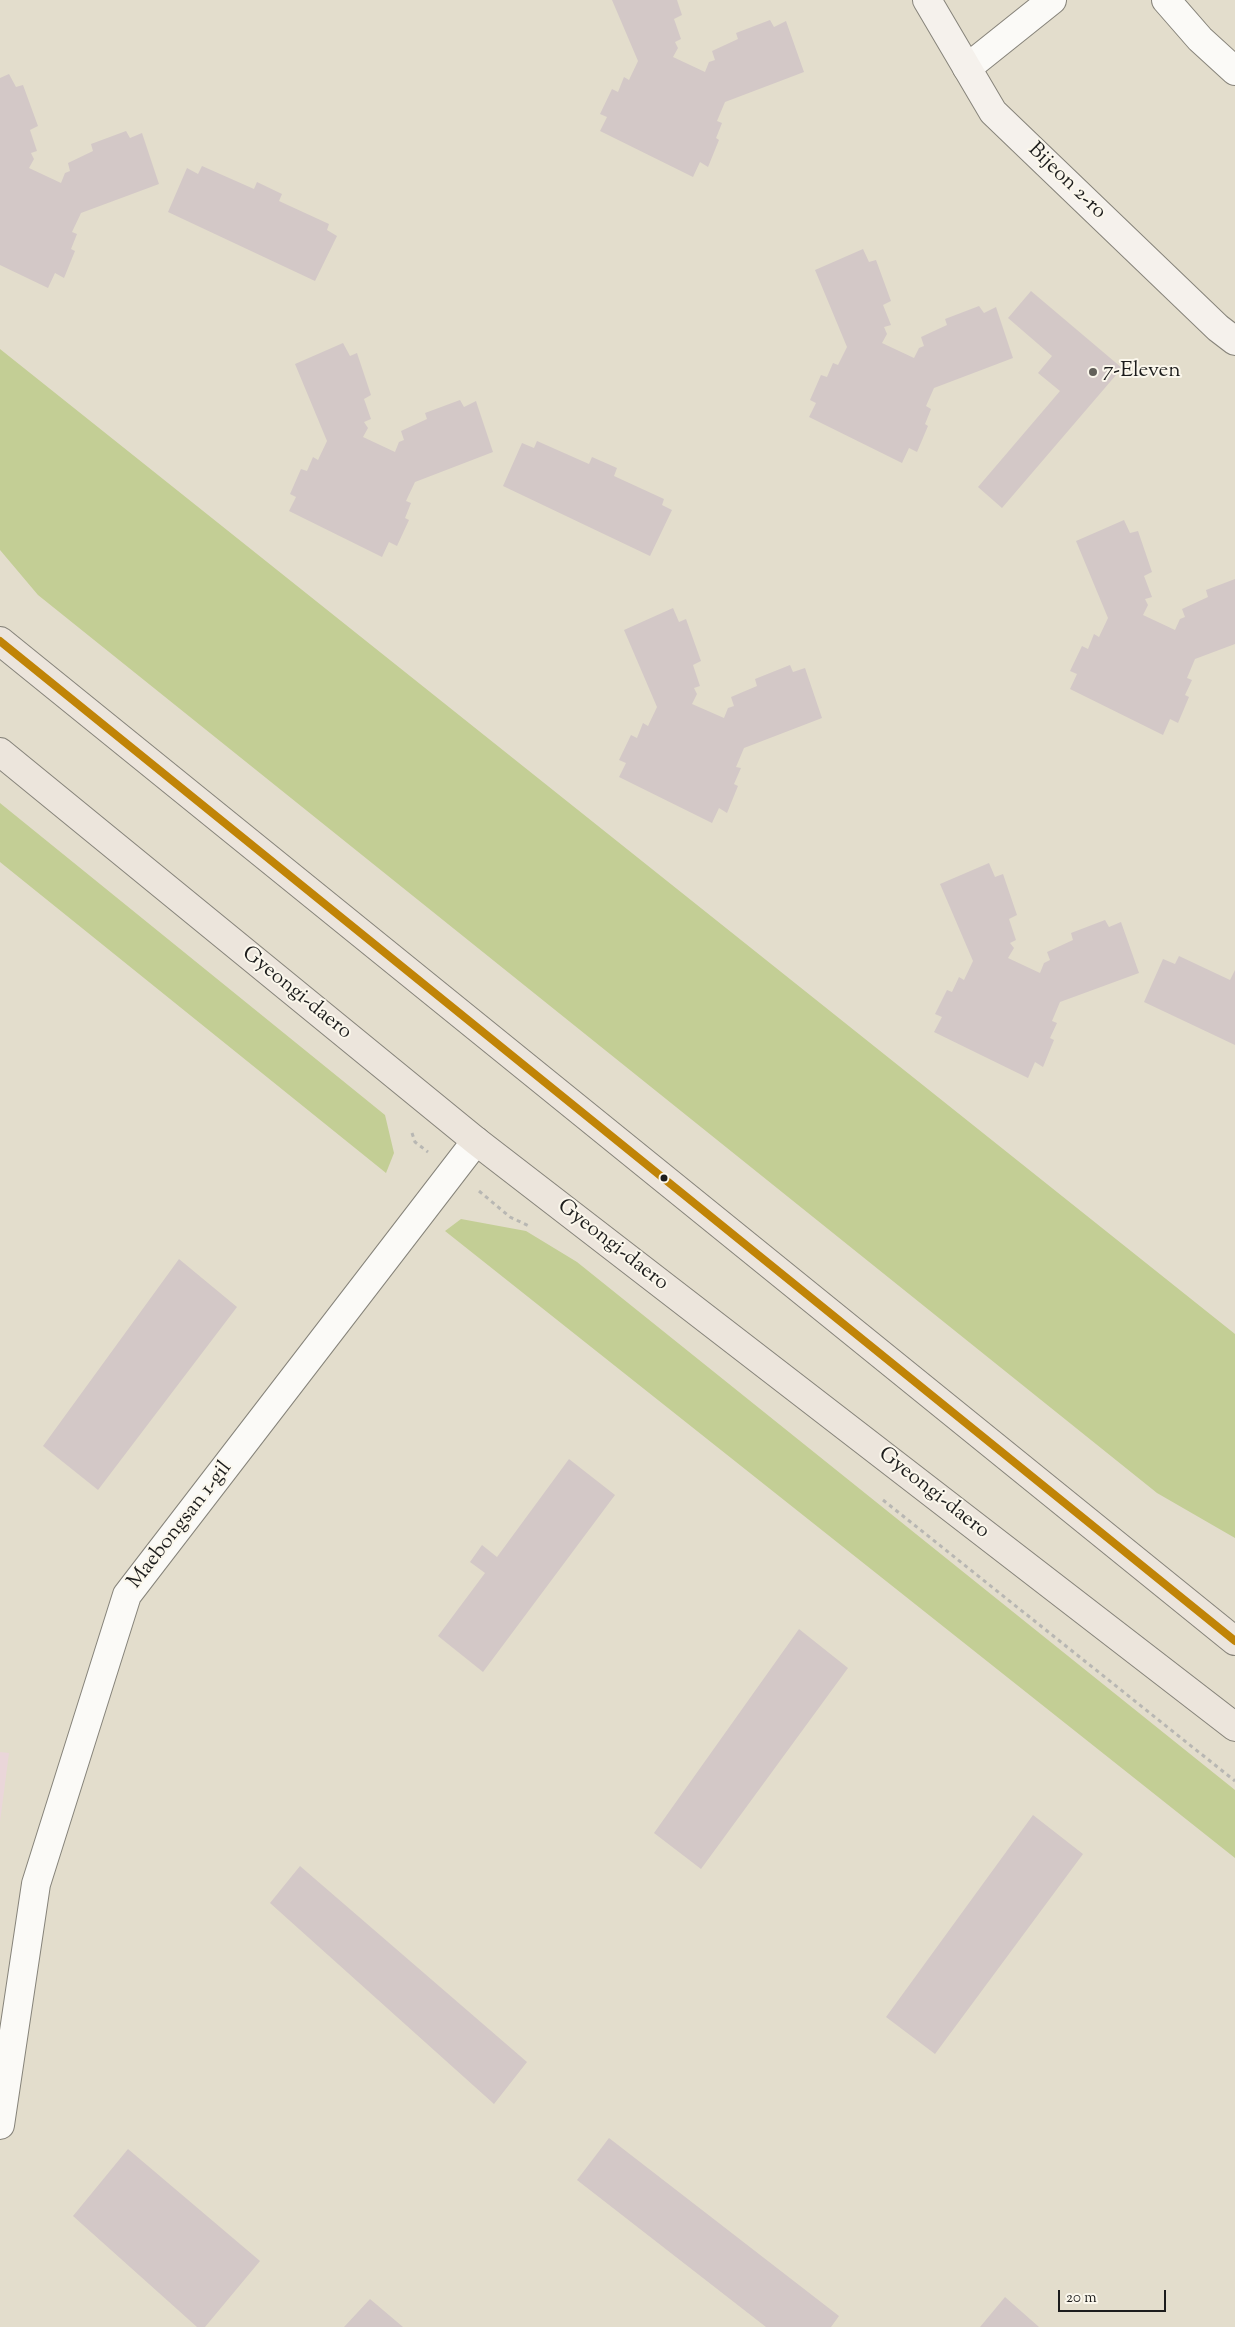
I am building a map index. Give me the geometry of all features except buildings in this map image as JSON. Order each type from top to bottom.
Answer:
[{"type":"main road","points":[[0,641],[1235,1641]]},
{"type":"main road","name":"Gyeongi-daero","points":[[0,752],[476,1141],[1235,1727]]},
{"type":"street","name":"Bijeon 2-ro","points":[[927,0],[993,112],[1235,342]]},
{"type":"street","points":[[967,68],[1052,0]]},
{"type":"street","points":[[1166,0],[1200,39],[1235,71]]},
{"type":"street","name":"Maebongsan 1-gil","points":[[0,2125],[36,1884],[127,1595],[476,1141]]},
{"type":"shaded area","points":[[0,1752],[9,1753],[0,1822]]},
{"type":"green space","points":[[0,349],[1235,1334],[1235,1538],[1157,1493],[38,595],[0,550]]},
{"type":"green space","points":[[0,803],[385,1115],[394,1153],[386,1173],[0,862]]},
{"type":"green space","points":[[461,1219],[526,1231],[577,1262],[1235,1790],[1235,1858],[445,1231]]},
{"type":"transit line","points":[[0,641],[1235,1641]]},
{"type":"place","name":"7-Eleven","points":[[1093,372]]}]
